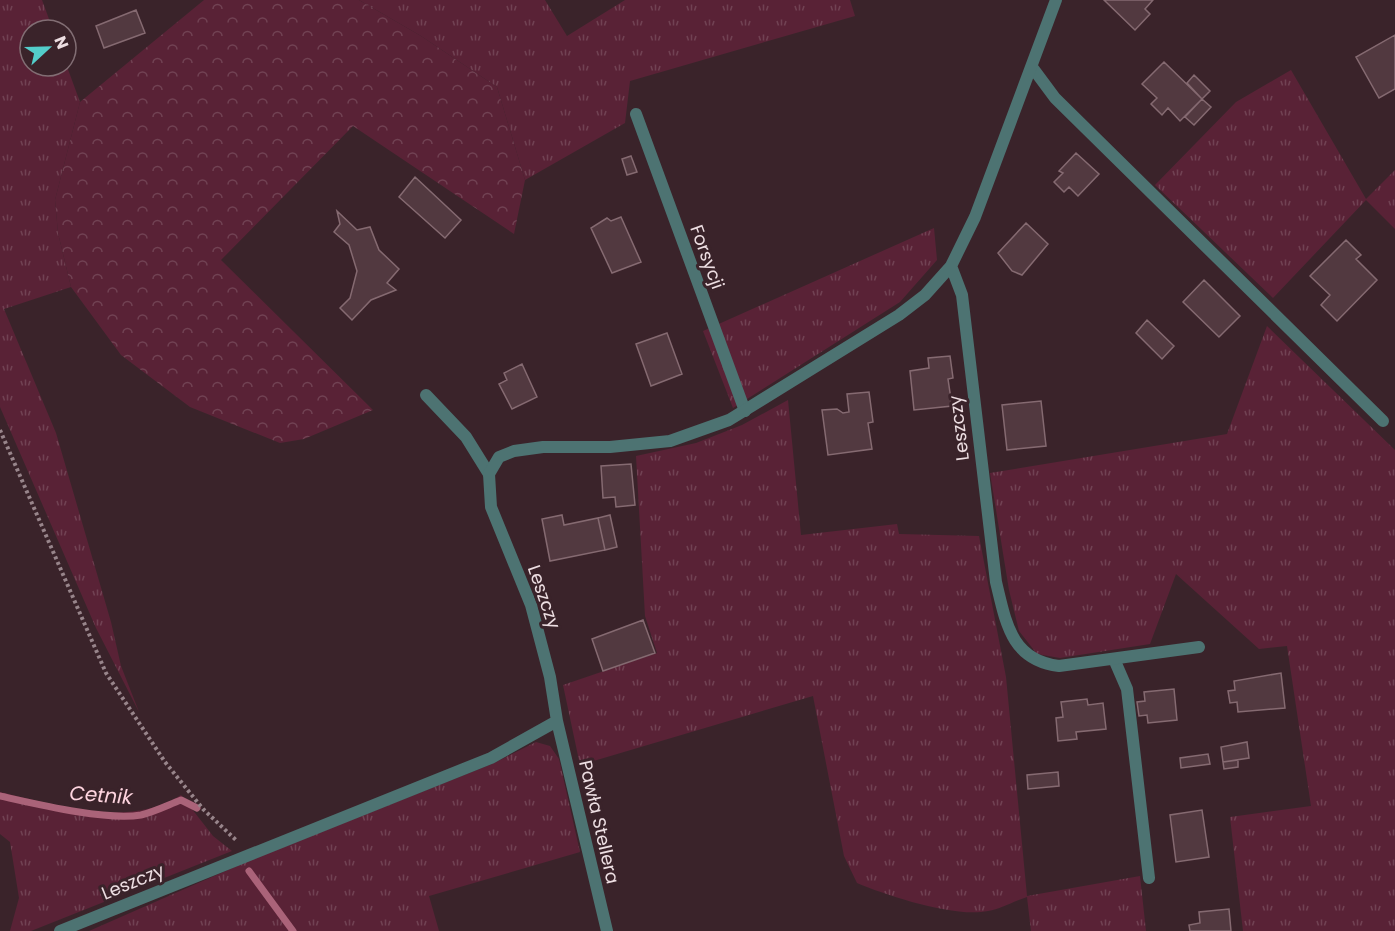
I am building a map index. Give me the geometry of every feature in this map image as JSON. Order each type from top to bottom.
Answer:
[{"type":"street","points":[[426,395],[466,437],[489,474],[500,457],[514,451],[543,447],[610,447],[670,441],[729,420],[899,315],[925,295],[951,266],[975,217],[1056,0]]},
{"type":"street","points":[[1032,67],[1055,98],[1383,421]]},
{"type":"street","name":"Forsycji","points":[[636,114],[745,411]]},
{"type":"street","name":"Leszczy","points":[[951,266],[962,295],[996,582],[1012,634],[1024,653],[1041,664],[1059,666],[1199,648]]},
{"type":"street","name":"Leszczy","points":[[60,931],[491,758],[557,721],[550,677],[531,605],[491,507],[489,474]]},
{"type":"street","points":[[1114,659],[1127,689],[1149,879]]},
{"type":"street","name":"Pawła Stellera","points":[[557,721],[607,931]]},
{"type":"path","points":[[0,430],[106,673],[165,762],[203,809],[251,854]]},
{"type":"green space","points":[[0,0],[42,0],[49,18],[18,18],[18,78],[71,78],[80,102],[55,200],[58,233],[71,287],[4,309],[56,433],[111,622],[121,666],[139,712],[96,628],[0,407]]},
{"type":"green space","points":[[204,0],[359,0],[421,36],[497,87],[525,180],[514,234],[353,126],[221,260],[373,410],[304,439],[280,443],[190,407],[121,355],[71,287],[58,233],[55,200],[80,102]]},
{"type":"green space","points":[[359,0],[545,0],[567,36],[625,0],[850,0],[855,16],[630,81],[625,123],[525,180],[497,87],[421,36]]},
{"type":"green space","points":[[1291,70],[1366,199],[1395,170],[1395,229],[1366,200],[1273,298],[1155,185],[1236,102]]},
{"type":"green space","points":[[934,228],[937,260],[900,302],[733,408],[703,331]]},
{"type":"green space","points":[[1267,326],[1395,450],[1395,931],[1243,931],[1230,817],[1311,806],[1287,646],[1259,649],[1176,574],[1150,644],[1060,658],[1037,654],[1019,631],[1009,590],[990,473],[1227,434]]},
{"type":"green space","points":[[788,400],[801,535],[897,524],[899,534],[979,536],[1006,677],[1027,896],[1140,876],[1146,931],[1031,931],[1027,897],[993,910],[958,911],[922,905],[857,883],[844,856],[813,696],[580,765],[563,685],[657,653],[645,616],[636,456],[696,443],[742,425]]},
{"type":"green space","points":[[536,742],[550,746],[559,759],[580,852],[429,896],[439,931],[89,931],[246,862],[492,764]]},
{"type":"green space","points":[[0,792],[68,808],[115,812],[138,811],[160,805],[181,795],[213,836],[232,851],[31,931],[10,931],[19,898],[10,842],[0,834]]},
{"type":"building","points":[[1104,0],[1153,0],[1145,9],[1150,14],[1135,30]]},
{"type":"building","points":[[136,10],[145,33],[104,48],[96,26]]},
{"type":"building","points":[[1395,35],[1395,89],[1379,98],[1356,57]]},
{"type":"building","points":[[1164,62],[1202,99],[1180,121],[1168,108],[1162,115],[1151,104],[1157,98],[1142,84]]},
{"type":"building","points":[[1194,75],[1210,91],[1202,99],[1187,83]]},
{"type":"building","points":[[1202,99],[1211,107],[1194,125],[1185,117]]},
{"type":"building","points":[[1076,153],[1099,174],[1078,196],[1069,187],[1064,192],[1054,182],[1063,173],[1059,171]]},
{"type":"building","points":[[631,156],[637,172],[627,175],[622,159]]},
{"type":"building","points":[[415,177],[461,220],[445,238],[399,197]]},
{"type":"building","points":[[337,211],[357,230],[370,227],[379,250],[399,269],[387,283],[396,290],[371,300],[352,320],[340,308],[350,298],[357,271],[349,245],[334,232],[340,224]]},
{"type":"building","points":[[621,217],[641,262],[612,273],[591,228],[607,218],[611,221]]},
{"type":"building","points":[[1026,223],[1048,244],[1022,275],[1012,271],[998,253]]},
{"type":"building","points":[[1346,240],[1361,255],[1356,259],[1377,280],[1337,321],[1321,305],[1330,295],[1310,276]]},
{"type":"building","points":[[1204,280],[1240,316],[1219,337],[1183,302]]},
{"type":"building","points":[[1147,320],[1174,346],[1162,359],[1136,333]]},
{"type":"building","points":[[667,333],[682,374],[651,386],[636,344]]},
{"type":"building","points":[[950,356],[953,378],[948,379],[952,406],[914,410],[910,371],[929,368],[928,358]]},
{"type":"building","points":[[522,364],[537,397],[512,409],[499,384],[507,380],[504,373]]},
{"type":"building","points":[[869,392],[873,422],[868,423],[872,449],[828,455],[822,410],[837,409],[843,413],[849,412],[847,394]]},
{"type":"building","points":[[1041,401],[1046,446],[1007,450],[1002,405]]},
{"type":"building","points":[[631,464],[635,505],[616,507],[615,497],[603,498],[601,466]]},
{"type":"building","points":[[562,515],[564,525],[598,518],[605,550],[550,561],[542,519]]},
{"type":"building","points":[[610,515],[617,547],[605,550],[598,518]]},
{"type":"building","points":[[643,620],[655,653],[603,671],[592,639]]},
{"type":"building","points":[[1281,673],[1285,708],[1238,712],[1237,702],[1230,703],[1228,691],[1235,690],[1234,681]]},
{"type":"building","points":[[1174,689],[1177,720],[1148,723],[1147,715],[1139,716],[1137,702],[1145,701],[1144,692]]},
{"type":"building","points":[[1087,699],[1088,705],[1103,703],[1106,729],[1076,732],[1077,739],[1058,741],[1056,718],[1063,717],[1061,702]]},
{"type":"building","points":[[1247,742],[1249,758],[1223,762],[1221,747]]},
{"type":"building","points":[[1208,754],[1210,764],[1181,768],[1180,758]]},
{"type":"building","points":[[1238,760],[1238,767],[1224,769],[1223,762]]},
{"type":"building","points":[[1058,772],[1059,786],[1028,789],[1027,775]]},
{"type":"building","points":[[1202,810],[1209,857],[1176,862],[1170,815]]},
{"type":"building","points":[[1229,909],[1231,931],[1190,931],[1189,925],[1200,923],[1199,912]]},
{"type":"waterway","name":"Cetnik","points":[[0,796],[71,811],[109,816],[141,815],[181,800],[197,808]]},
{"type":"waterway","name":"Cetnik","points":[[249,871],[293,931]]}]
